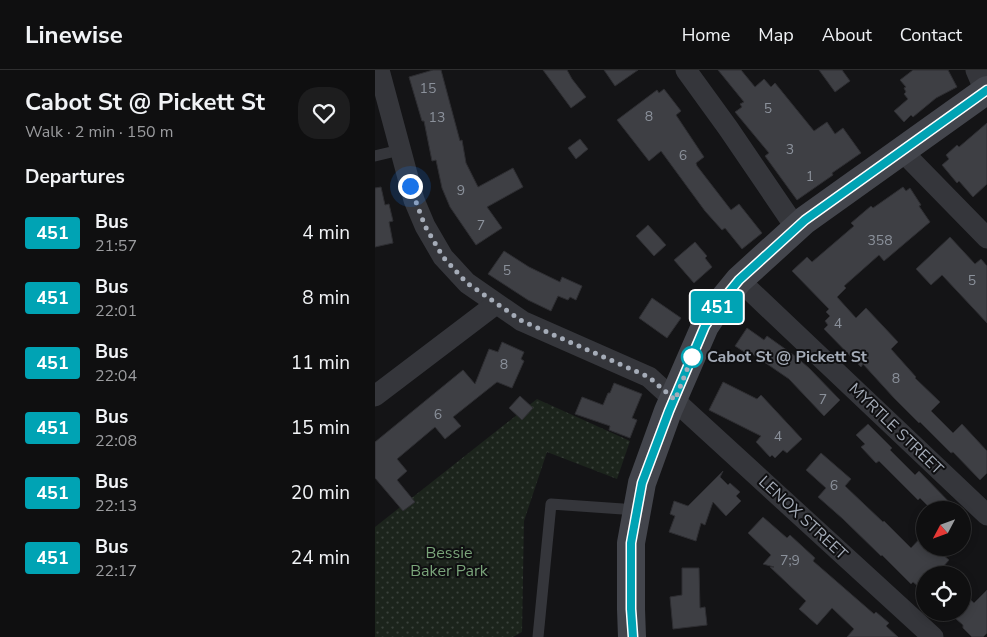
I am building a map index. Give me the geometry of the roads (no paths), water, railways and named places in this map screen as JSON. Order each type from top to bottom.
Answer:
[{"type":"main road","points":[[633,637],[631,543],[642,483],[669,411],[705,326],[739,280],[805,220],[902,150],[983,84]]},
{"type":"street","name":"LENOX STREET","points":[[379,70],[414,200],[425,226],[443,257],[467,283],[522,321],[649,377],[933,637]]},
{"type":"street","points":[[686,70],[796,228]]},
{"type":"street","points":[[902,150],[987,238]]},
{"type":"street","name":"MYRTLE STREET","points":[[739,280],[987,515]]},
{"type":"street","points":[[375,396],[496,304]]},
{"type":"lane","points":[[375,156],[400,150]]},
{"type":"lane","points":[[538,637],[551,504],[637,510]]},
{"type":"place","name":"Cabot St @ Pickett St","points":[[692,357]]},
{"type":"park label","name":"Bessie Baker Park","points":[[449,562]]}]
